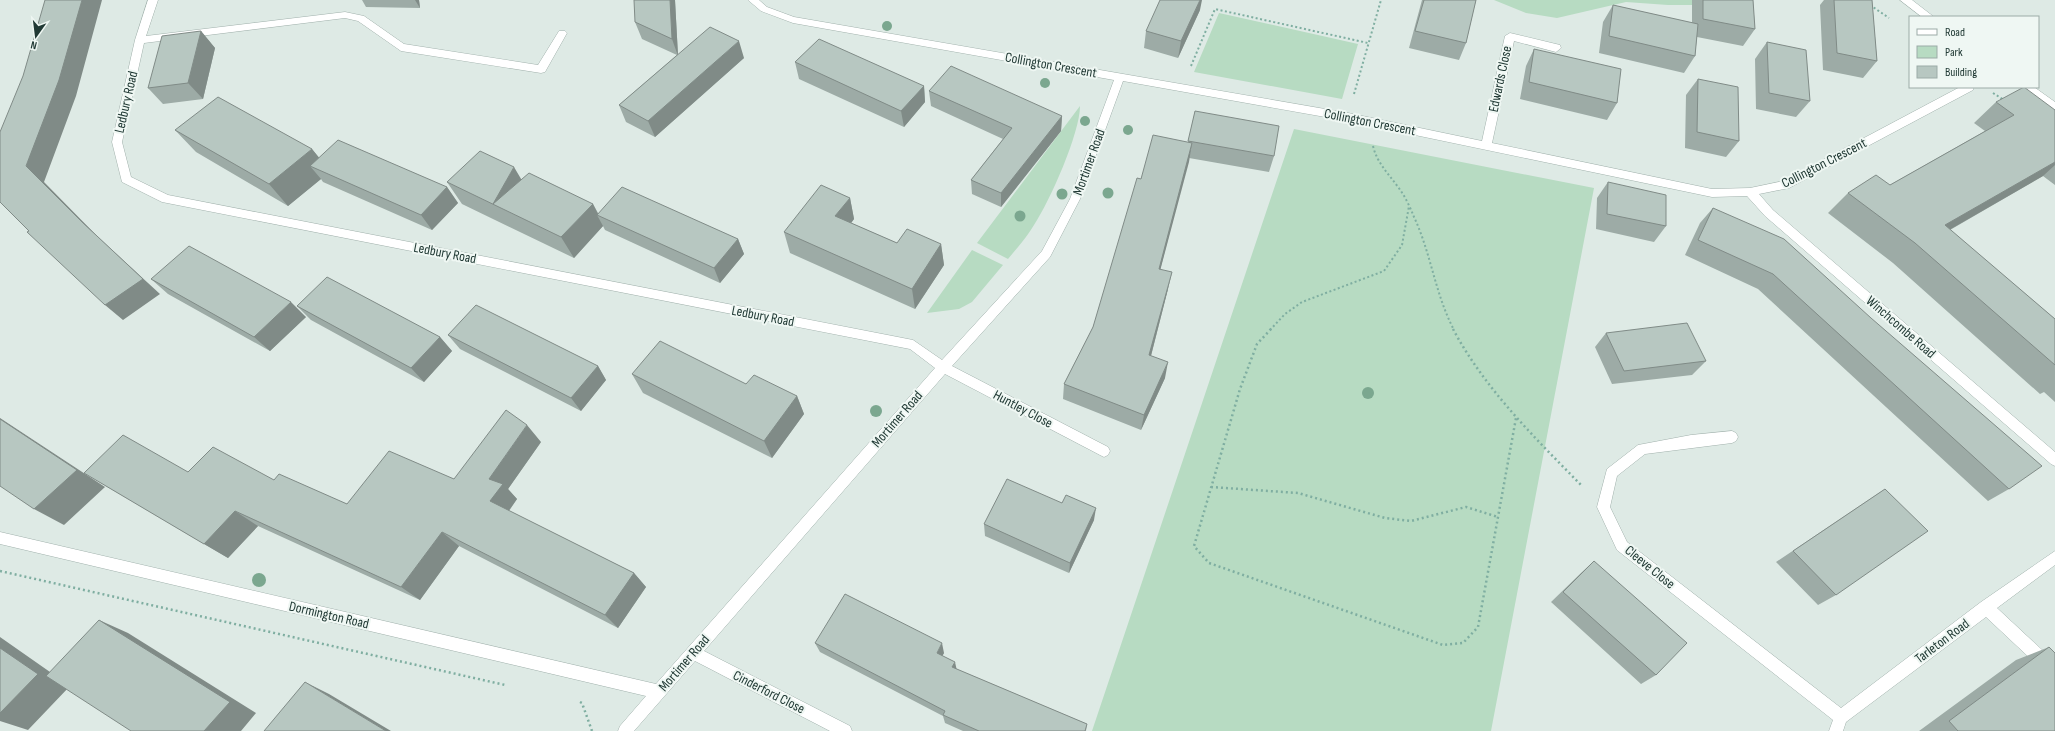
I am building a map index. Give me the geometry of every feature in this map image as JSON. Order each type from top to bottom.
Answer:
[{"type":"street","name":"Ledbury Road","points":[[152,0],[140,40],[117,142],[126,179],[166,199],[913,345],[943,367]]},
{"type":"street","name":"Collington Crescent","points":[[753,0],[764,9],[793,20],[1348,117],[1712,194],[1750,192],[1784,185],[1967,88]]},
{"type":"street","points":[[1905,0],[1928,16]]},
{"type":"street","points":[[140,40],[345,15],[361,18],[401,46],[541,69],[562,33]]},
{"type":"street","name":"Edwards Close","points":[[1486,146],[1510,36],[1556,48]]},
{"type":"street","name":"Mortimer Road","points":[[625,731],[943,367],[1046,254],[1075,199],[1120,77]]},
{"type":"street","points":[[2028,88],[2055,107]]},
{"type":"street","name":"Winchcombe Road","points":[[1750,192],[1769,213],[2055,460]]},
{"type":"street","name":"Huntley Close","points":[[943,367],[1104,451]]},
{"type":"street","points":[[1602,507],[1611,473],[1642,450],[1692,441],[1732,437]]},
{"type":"street","name":"Cleeve Close","points":[[1602,507],[1622,546],[1841,717]]},
{"type":"street","name":"Dormington Road","points":[[0,538],[659,692]]},
{"type":"street","name":"Tarleton Road","points":[[1841,717],[1986,607],[2055,557]]},
{"type":"street","points":[[1986,607],[2055,672]]},
{"type":"street","name":"Cinderford Close","points":[[693,652],[846,731]]},
{"type":"street","points":[[1836,731],[1841,717]]},
{"type":"path","points":[[1348,117],[1381,0]]},
{"type":"path","points":[[1181,88],[1215,9],[1368,43]]},
{"type":"path","points":[[1370,122],[1374,150],[1382,170],[1402,193],[1417,223],[1448,318],[1461,344],[1484,380],[1516,418],[1602,507]]},
{"type":"path","points":[[1409,206],[1402,245],[1384,271],[1302,302],[1285,314],[1256,344],[1240,389],[1194,546],[1209,564],[1443,645],[1463,643],[1478,627],[1516,418]]},
{"type":"path","points":[[1211,487],[1298,493],[1385,518],[1411,520],[1466,507],[1498,517]]},
{"type":"path","points":[[0,570],[512,687]]},
{"type":"path","points":[[574,701],[582,703],[592,731]]},
{"type":"green space","points":[[1494,0],[1708,0],[1707,5],[1668,5],[1626,2],[1557,18],[1526,13]]},
{"type":"green space","points":[[1219,13],[1358,44],[1342,99],[1194,72]]},
{"type":"green space","points":[[1080,106],[1079,118],[1075,133],[1056,184],[1041,214],[1025,238],[1008,259],[977,243]]},
{"type":"green space","points":[[1294,129],[1594,188],[1491,731],[1092,731]]},
{"type":"green space","points":[[972,250],[1003,265],[972,302],[959,309],[927,313]]},
{"type":"building","points":[[45,0],[82,0],[59,80],[26,166],[82,222],[143,279],[105,305],[27,232],[29,231],[0,202],[0,132],[23,76]]},
{"type":"building","points":[[634,0],[670,0],[672,39],[635,22]]},
{"type":"building","points":[[1160,0],[1200,0],[1181,41],[1146,31]]},
{"type":"building","points":[[1424,0],[1476,0],[1466,43],[1415,31]]},
{"type":"building","points":[[1703,0],[1753,0],[1755,29],[1703,19]]},
{"type":"building","points":[[1834,0],[1872,0],[1877,61],[1837,53]]},
{"type":"building","points":[[1613,5],[1698,24],[1695,56],[1609,36]]},
{"type":"building","points":[[710,27],[739,41],[648,121],[619,105]]},
{"type":"building","points":[[201,31],[188,83],[148,88],[162,36]]},
{"type":"building","points":[[819,39],[924,86],[901,111],[795,62]]},
{"type":"building","points":[[1767,42],[1806,50],[1810,101],[1769,93]]},
{"type":"building","points":[[1534,49],[1621,69],[1617,103],[1529,82]]},
{"type":"building","points":[[951,66],[1062,116],[1001,193],[971,180],[1012,128],[929,91]]},
{"type":"building","points":[[1698,79],[1738,87],[1739,141],[1697,132]]},
{"type":"building","points":[[2022,88],[2025,88],[2055,110],[2055,162],[1945,225],[2055,319],[2055,365],[1915,243],[1848,193],[1876,175],[1890,185],[2014,115],[1996,102]]},
{"type":"building","points":[[218,97],[312,149],[269,184],[175,130]]},
{"type":"building","points":[[1195,111],[1279,126],[1274,156],[1188,141]]},
{"type":"building","points":[[1153,135],[1192,143],[1159,269],[1172,272],[1149,355],[1168,362],[1144,415],[1064,384],[1093,327],[1137,178],[1141,179]]},
{"type":"building","points":[[338,140],[447,187],[421,215],[310,166]]},
{"type":"building","points":[[480,151],[514,167],[493,204],[529,173],[593,204],[561,237],[447,182]]},
{"type":"building","points":[[1608,182],[1666,195],[1666,226],[1607,214]]},
{"type":"building","points":[[821,185],[850,198],[835,216],[897,243],[907,229],[941,244],[912,289],[784,232]]},
{"type":"building","points":[[622,187],[738,239],[714,268],[597,215]]},
{"type":"building","points":[[1713,208],[1784,239],[1871,318],[2042,466],[2009,489],[1773,274],[1698,240]]},
{"type":"building","points":[[189,246],[291,302],[254,337],[151,279]]},
{"type":"building","points":[[327,277],[440,337],[411,368],[297,306]]},
{"type":"building","points":[[476,305],[598,366],[571,398],[448,335]]},
{"type":"building","points":[[1687,323],[1706,361],[1624,371],[1606,333]]},
{"type":"building","points":[[660,341],[746,384],[754,375],[797,396],[764,441],[632,374]]},
{"type":"building","points":[[506,410],[527,425],[489,479],[503,484],[490,501],[634,573],[605,615],[442,532],[401,587],[235,511],[204,544],[84,473],[123,435],[188,472],[213,447],[274,480],[279,474],[347,504],[389,451],[454,479]]},
{"type":"building","points":[[0,419],[77,470],[34,509],[0,486]]},
{"type":"building","points":[[1007,479],[1062,503],[1066,495],[1096,508],[1070,563],[984,524]]},
{"type":"building","points":[[1885,489],[1928,531],[1836,595],[1793,551]]},
{"type":"building","points":[[1594,561],[1687,643],[1656,675],[1563,592]]},
{"type":"building","points":[[845,594],[942,643],[937,653],[955,662],[952,667],[1087,724],[1085,731],[979,731],[943,715],[945,711],[815,643]]},
{"type":"building","points":[[99,620],[230,702],[204,731],[131,731],[46,676]]},
{"type":"building","points":[[2049,647],[2055,653],[2055,731],[1958,731],[1949,721]]},
{"type":"building","points":[[0,648],[38,674],[0,713]]},
{"type":"building","points":[[305,682],[386,731],[264,731]]}]
